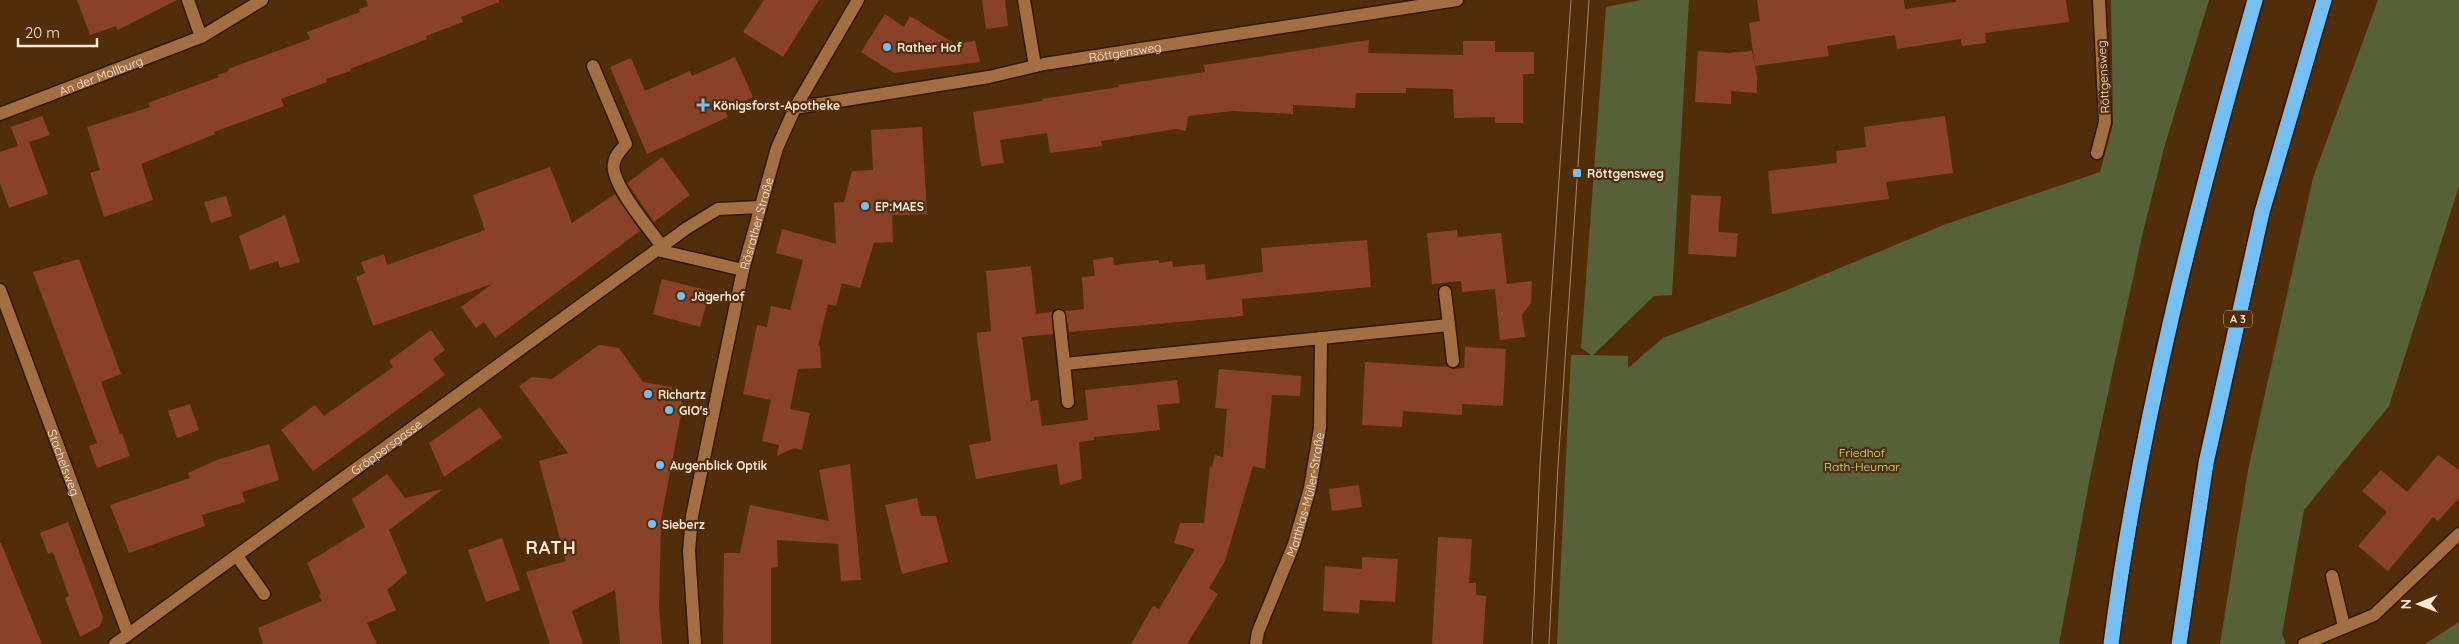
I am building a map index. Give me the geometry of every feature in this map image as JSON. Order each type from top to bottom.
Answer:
[{"type":"highway","points":[[2111,644],[2134,502],[2163,352],[2218,133],[2255,0]]},
{"type":"highway","name":"A 3","points":[[2179,644],[2206,463],[2262,212],[2324,0]]},
{"type":"street","points":[[188,0],[201,37]]},
{"type":"street","name":"An der Mollburg","points":[[0,114],[201,37],[262,0]]},
{"type":"street","name":"Rösrather Straße","points":[[695,644],[689,551],[692,516],[743,270],[776,148],[795,108],[858,0]]},
{"type":"street","points":[[1024,0],[1035,66]]},
{"type":"street","name":"Röttgensweg","points":[[795,108],[989,77],[1035,66],[1457,0]]},
{"type":"street","name":"Röttgensweg","points":[[2097,153],[2105,122],[2100,0]]},
{"type":"street","points":[[593,66],[626,144],[617,154],[613,165],[615,180],[659,248],[743,270]]},
{"type":"street","name":"Gröppersgasse","points":[[115,644],[659,248],[718,209],[760,207]]},
{"type":"street","name":"Stachelsweg","points":[[0,290],[3,307],[128,634]]},
{"type":"street","points":[[1446,292],[1453,361]]},
{"type":"street","points":[[1059,316],[1068,402]]},
{"type":"street","points":[[1065,364],[1449,325]]},
{"type":"street","name":"Matthias-Müller-Straße","points":[[1256,644],[1258,632],[1294,544],[1310,488],[1320,428],[1321,338]]},
{"type":"street","points":[[2304,644],[2374,615],[2459,534]]},
{"type":"street","points":[[237,556],[264,594]]},
{"type":"street","points":[[2332,576],[2344,626]]},
{"type":"green space","name":"Friedhof Rath-Heumar","points":[[1641,0],[1689,0],[1672,295],[1654,296],[1593,355],[1628,356],[1628,368],[1663,338],[1782,292],[1946,224],[2100,172],[2113,124],[2111,0],[2209,0],[2164,148],[2143,232],[2091,472],[2059,644],[1557,644],[1571,355],[1591,355],[1581,348],[1606,7]]},
{"type":"green space","points":[[2378,0],[2459,0],[2459,186],[2389,406],[2304,510],[2282,634],[2286,644],[2220,644],[2248,470],[2313,178]]},
{"type":"green space","points":[[2459,622],[2459,644],[2425,644]]},
{"type":"building","points":[[77,0],[177,0],[118,30],[116,26],[90,35]]},
{"type":"building","points":[[366,0],[499,0],[499,2],[461,17],[463,22],[426,36],[427,39],[350,69],[351,71],[326,79],[327,82],[281,99],[284,106],[214,132],[215,134],[141,164],[153,200],[104,217],[90,173],[100,170],[87,127],[150,107],[148,103],[219,77],[218,75],[229,71],[228,69],[310,39],[307,32],[360,12],[359,9],[368,6]]},
{"type":"building","points":[[764,0],[819,0],[783,57],[743,32]]},
{"type":"building","points":[[982,0],[1005,0],[1008,26],[986,29]]},
{"type":"building","points":[[1757,0],[1904,0],[1905,9],[1956,2],[1956,0],[2066,0],[2069,22],[1985,33],[1986,43],[1962,46],[1961,39],[1897,49],[1895,35],[1827,46],[1829,56],[1755,66],[1749,23],[1760,21]]},
{"type":"building","points":[[885,14],[904,27],[910,16],[955,44],[975,41],[980,62],[894,73],[861,52]]},
{"type":"building","points":[[1369,40],[1368,53],[1463,55],[1463,41],[1495,41],[1495,52],[1534,52],[1534,74],[1523,74],[1523,123],[1495,123],[1495,117],[1454,118],[1453,89],[1406,88],[1406,93],[1356,93],[1355,108],[1293,105],[1293,114],[1233,111],[1188,116],[1186,131],[1176,129],[1101,141],[1102,146],[1050,153],[1047,133],[1000,140],[1004,163],[981,166],[973,112],[1119,87],[1118,85],[1205,72],[1204,65]]},
{"type":"building","points":[[1698,51],[1728,53],[1752,51],[1757,76],[1757,93],[1731,91],[1731,104],[1695,102]]},
{"type":"building","points":[[735,57],[753,97],[725,110],[728,117],[647,154],[610,67],[631,58],[645,91],[690,71],[692,76]]},
{"type":"building","points":[[42,116],[50,135],[29,142],[48,194],[9,208],[0,183],[0,152],[18,146],[11,127]]},
{"type":"building","points":[[1945,116],[1953,173],[1886,182],[1889,199],[1772,214],[1768,171],[1837,163],[1836,151],[1866,147],[1864,127]]},
{"type":"building","points":[[922,127],[927,214],[892,215],[893,242],[874,243],[860,288],[842,283],[836,306],[828,304],[818,346],[820,346],[821,368],[798,369],[790,409],[810,413],[802,450],[794,448],[777,456],[779,445],[762,441],[771,400],[743,394],[757,325],[767,327],[771,306],[790,310],[803,260],[776,253],[782,229],[836,244],[834,203],[844,202],[852,171],[873,170],[871,130]]},
{"type":"building","points":[[662,157],[690,195],[654,222],[627,183]]},
{"type":"building","points":[[550,167],[572,223],[615,194],[640,231],[495,338],[484,322],[476,328],[461,307],[492,284],[373,326],[356,277],[365,273],[361,262],[384,254],[387,265],[485,230],[473,195]]},
{"type":"building","points":[[1691,195],[1721,196],[1718,232],[1738,233],[1736,257],[1688,254]]},
{"type":"building","points":[[226,196],[232,216],[211,223],[204,202]]},
{"type":"building","points":[[285,215],[300,262],[280,268],[278,261],[250,270],[239,236]]},
{"type":"building","points":[[1457,230],[1458,237],[1501,233],[1507,284],[1532,281],[1531,303],[1522,315],[1525,337],[1500,340],[1495,289],[1462,292],[1461,281],[1432,284],[1427,233]]},
{"type":"building","points":[[1367,240],[1371,287],[1242,299],[1243,316],[1069,332],[1065,311],[1084,309],[1082,277],[1095,276],[1093,260],[1113,257],[1114,265],[1159,260],[1159,263],[1172,261],[1173,267],[1205,264],[1206,280],[1263,272],[1261,248]]},
{"type":"building","points":[[79,259],[121,374],[101,382],[130,456],[97,468],[89,446],[97,443],[33,272]]},
{"type":"building","points":[[1031,266],[1036,314],[1052,312],[1053,334],[1022,337],[1031,401],[1038,400],[1042,426],[1088,420],[1085,390],[1177,380],[1180,403],[1157,405],[1160,430],[1094,437],[1094,440],[1079,442],[1082,479],[1060,485],[1057,464],[976,479],[969,445],[991,441],[977,338],[977,333],[991,331],[986,271]]},
{"type":"building","points":[[662,279],[710,291],[700,327],[653,314]]},
{"type":"building","points":[[431,330],[445,350],[433,359],[445,375],[313,471],[281,430],[315,405],[324,416],[393,367],[389,361]]},
{"type":"building","points":[[599,345],[619,348],[643,382],[671,387],[683,404],[661,520],[659,608],[662,644],[620,644],[615,590],[572,611],[583,644],[550,644],[526,572],[566,561],[539,461],[568,453],[519,386],[532,377],[552,379]]},
{"type":"building","points":[[1465,347],[1506,349],[1503,406],[1462,404],[1462,415],[1403,411],[1402,427],[1362,425],[1365,362],[1448,367],[1453,369],[1464,368]]},
{"type":"building","points":[[1219,369],[1301,376],[1300,396],[1272,395],[1265,469],[1253,466],[1225,561],[1209,588],[1218,594],[1187,644],[1131,644],[1153,606],[1159,609],[1195,549],[1174,543],[1180,523],[1204,523],[1210,466],[1212,467],[1215,455],[1223,457],[1227,409],[1215,408]]},
{"type":"building","points":[[190,404],[199,430],[177,438],[168,411]]},
{"type":"building","points":[[480,407],[502,437],[444,477],[429,443]]},
{"type":"building","points":[[269,444],[279,480],[242,492],[245,502],[202,515],[205,526],[129,553],[110,505],[190,478],[188,473],[217,460]]},
{"type":"building","points":[[2438,455],[2459,470],[2459,498],[2438,521],[2433,517],[2388,571],[2358,546],[2387,512],[2362,491],[2381,470],[2407,492]]},
{"type":"building","points":[[850,464],[861,580],[841,581],[838,544],[777,540],[778,567],[771,568],[771,644],[723,644],[724,553],[740,553],[750,505],[829,521],[819,470]]},
{"type":"building","points":[[387,474],[405,498],[443,489],[389,530],[407,573],[387,590],[396,610],[367,623],[377,644],[263,644],[258,628],[322,601],[319,595],[321,594],[307,563],[365,527],[352,499]]},
{"type":"building","points":[[1359,485],[1362,507],[1332,511],[1329,489]]},
{"type":"building","points":[[917,498],[921,516],[936,516],[948,562],[902,574],[885,505]]},
{"type":"building","points":[[68,522],[103,617],[100,626],[80,637],[65,598],[69,596],[53,552],[48,554],[40,533]]},
{"type":"building","points":[[1438,537],[1472,539],[1469,583],[1476,583],[1476,595],[1486,596],[1483,644],[1432,644]]},
{"type":"building","points":[[502,538],[520,590],[486,602],[468,550]]},
{"type":"building","points":[[1,543],[42,644],[0,644]]},
{"type":"building","points":[[1362,557],[1398,559],[1395,602],[1360,600],[1359,613],[1323,611],[1325,566],[1362,569]]},
{"type":"tram line","points":[[1532,644],[1540,465],[1571,0]]},
{"type":"tram line","points":[[1549,644],[1558,466],[1589,0]]},
{"type":"place","name":"Rather Hof","points":[[887,47]]},
{"type":"place","name":"Königsforst-Apotheke","points":[[703,105]]},
{"type":"place","name":"Röttgensweg","points":[[1577,173]]},
{"type":"place","name":"EP:MAES","points":[[865,206]]},
{"type":"place","name":"Jägerhof","points":[[681,296]]},
{"type":"place","name":"Richartz","points":[[648,394]]},
{"type":"place","name":"GIO's","points":[[669,410]]},
{"type":"place","name":"Augenblick Optik","points":[[660,465]]},
{"type":"place","name":"Sieberz","points":[[652,524]]},
{"type":"district","name":"RATH","points":[[551,547]]}]
